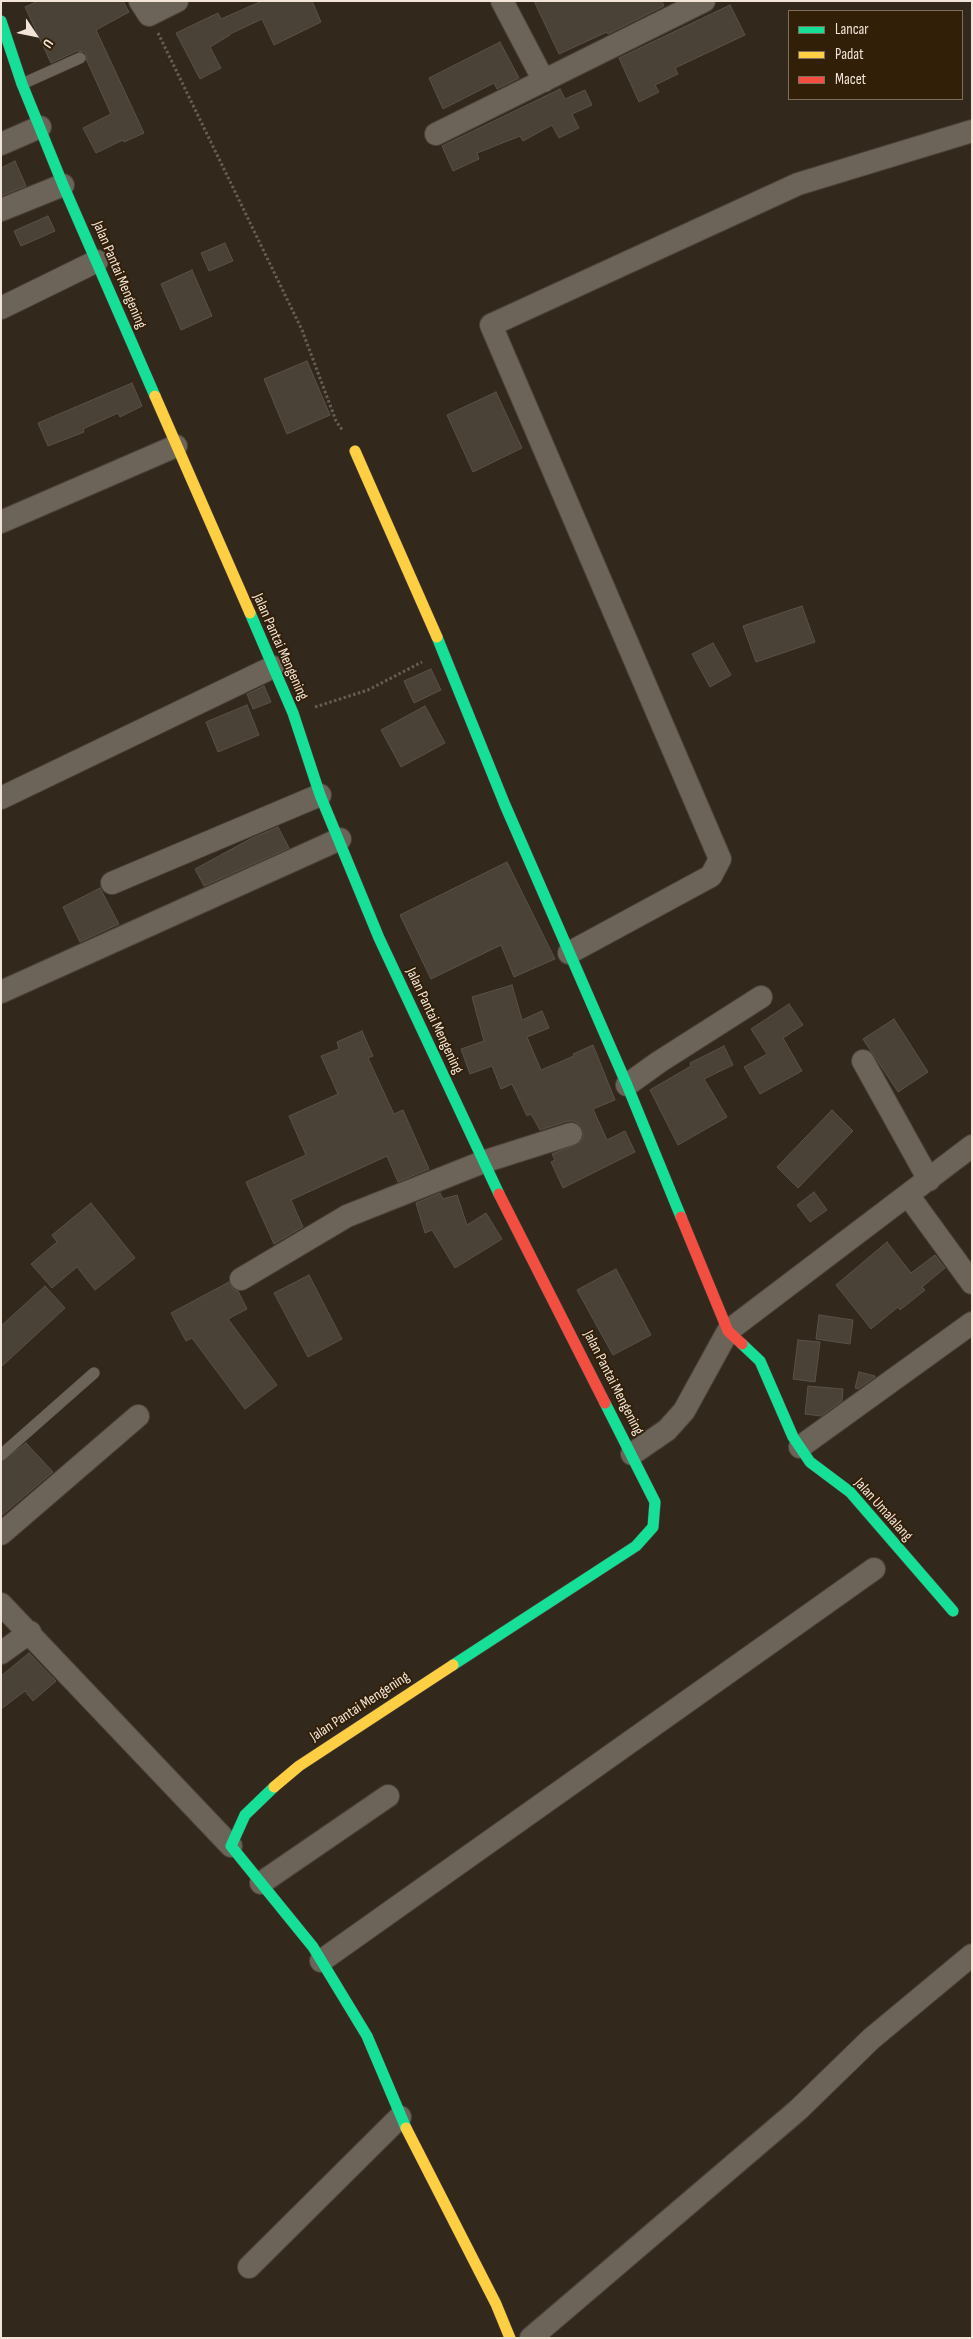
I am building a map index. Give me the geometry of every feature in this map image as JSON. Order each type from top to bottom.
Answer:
[{"type":"street","points":[[144,8],[177,1]]},
{"type":"street","points":[[502,1],[544,81]]},
{"type":"street","points":[[436,134],[704,1]]},
{"type":"street","name":"Jalan Pantai Mengening","points":[[1,21],[22,84],[63,185],[293,713],[320,795],[340,839],[379,938],[483,1162],[655,1502],[653,1527],[636,1546],[299,1766],[263,1796],[245,1815],[231,1846]]},
{"type":"street","points":[[1,144],[40,127]]},
{"type":"street","points":[[569,953],[711,876],[720,859],[491,325],[798,184],[972,131]]},
{"type":"street","points":[[1,210],[63,185]]},
{"type":"street","points":[[1,308],[97,261]]},
{"type":"street","points":[[1,522],[176,446]]},
{"type":"street","points":[[356,451],[443,651],[505,805],[733,1327]]},
{"type":"street","points":[[1,798],[273,667]]},
{"type":"street","points":[[112,883],[320,795]]},
{"type":"street","points":[[1,992],[340,839]]},
{"type":"street","points":[[627,1085],[659,1062],[761,997]]},
{"type":"street","points":[[863,1061],[929,1180]]},
{"type":"street","points":[[240,1279],[347,1216],[483,1162],[571,1134]]},
{"type":"street","points":[[632,1454],[667,1430],[684,1411],[733,1327],[972,1146]]},
{"type":"street","points":[[908,1196],[972,1283]]},
{"type":"street","points":[[800,1447],[972,1323]]},
{"type":"street","name":"Jalan Umalalang","points":[[733,1327],[760,1361],[793,1437],[810,1462],[850,1492],[953,1611]]},
{"type":"street","points":[[1,1534],[138,1416]]},
{"type":"street","points":[[321,1961],[874,1569]]},
{"type":"street","points":[[1,1604],[30,1632],[231,1846],[312,1946],[367,2036],[400,2117],[496,2304],[510,2338]]},
{"type":"street","points":[[1,1653],[30,1632]]},
{"type":"street","points":[[261,1883],[388,1796]]},
{"type":"street","points":[[531,2338],[798,2110],[871,2040],[972,1955]]},
{"type":"street","points":[[249,2267],[400,2117]]},
{"type":"lane","points":[[22,84],[80,58]]},
{"type":"lane","points":[[1,1455],[94,1374]]},
{"type":"path","points":[[144,8],[302,330],[336,421],[356,451]]},
{"type":"path","points":[[293,713],[368,690],[443,651]]},
{"type":"building","points":[[38,1],[123,1],[129,12],[96,30],[144,133],[124,142],[123,140],[96,153],[83,128],[111,114],[87,61],[85,52],[77,51],[51,63],[25,7]]},
{"type":"building","points":[[262,1],[312,1],[321,22],[274,45],[262,19],[230,34],[210,47],[221,68],[200,79],[176,33],[218,13],[221,19]]},
{"type":"building","points":[[534,1],[662,1],[664,6],[608,34],[607,32],[559,54]]},
{"type":"building","points":[[730,5],[745,35],[675,68],[678,74],[655,85],[659,92],[639,102],[619,58]]},
{"type":"building","points":[[500,42],[519,78],[497,89],[494,83],[443,109],[429,78]]},
{"type":"building","points":[[560,89],[565,99],[585,90],[592,105],[572,114],[579,128],[559,138],[552,125],[523,141],[520,136],[477,153],[479,159],[453,171],[442,146]]},
{"type":"building","points":[[15,161],[26,186],[1,196],[1,168]]},
{"type":"building","points":[[48,216],[55,231],[21,246],[14,231]]},
{"type":"building","points":[[225,243],[233,261],[209,271],[201,253]]},
{"type":"building","points":[[192,270],[212,316],[181,330],[161,284]]},
{"type":"building","points":[[307,361],[330,415],[287,434],[264,379]]},
{"type":"building","points":[[132,383],[142,406],[120,417],[118,413],[83,429],[84,432],[48,446],[38,423]]},
{"type":"building","points":[[496,392],[522,448],[473,472],[447,415]]},
{"type":"building","points":[[802,606],[815,642],[756,662],[743,626]]},
{"type":"building","points":[[713,643],[731,675],[710,687],[692,654]]},
{"type":"building","points":[[431,669],[441,690],[414,703],[404,681]]},
{"type":"building","points":[[264,686],[271,702],[253,709],[247,694]]},
{"type":"building","points":[[247,705],[259,735],[218,752],[206,722]]},
{"type":"building","points":[[425,706],[445,743],[401,767],[381,730]]},
{"type":"building","points":[[278,827],[289,848],[204,886],[195,869],[252,838]]},
{"type":"building","points":[[507,862],[555,959],[514,977],[501,945],[431,979],[400,915]]},
{"type":"building","points":[[100,888],[119,924],[80,942],[63,907]]},
{"type":"building","points":[[512,985],[522,1020],[542,1011],[549,1028],[527,1037],[541,1070],[574,1056],[573,1054],[593,1045],[615,1100],[593,1109],[607,1140],[625,1131],[635,1152],[563,1188],[551,1162],[555,1160],[552,1154],[580,1143],[584,1136],[580,1125],[574,1121],[568,1121],[540,1130],[531,1114],[527,1116],[512,1084],[501,1089],[492,1066],[470,1074],[461,1049],[484,1041],[472,997]]},
{"type":"building","points":[[789,1004],[803,1025],[783,1038],[802,1071],[760,1094],[744,1067],[767,1054],[751,1029]]},
{"type":"building","points":[[894,1019],[928,1072],[898,1092],[863,1039]]},
{"type":"building","points":[[362,1031],[373,1056],[368,1058],[394,1114],[403,1110],[429,1169],[398,1182],[387,1156],[291,1200],[303,1227],[274,1244],[246,1182],[306,1155],[289,1116],[338,1094],[321,1056],[339,1049],[337,1042]]},
{"type":"building","points":[[724,1046],[733,1065],[704,1079],[727,1117],[678,1145],[650,1090],[691,1066],[690,1063]]},
{"type":"building","points":[[832,1110],[853,1131],[798,1188],[777,1167]]},
{"type":"building","points":[[814,1192],[827,1210],[810,1222],[797,1205]]},
{"type":"building","points":[[440,1193],[443,1199],[457,1195],[467,1225],[486,1213],[502,1239],[455,1268],[432,1230],[425,1233],[416,1203]]},
{"type":"building","points":[[91,1203],[135,1258],[95,1290],[77,1267],[52,1288],[31,1264],[57,1242],[52,1235]]},
{"type":"building","points":[[887,1242],[911,1273],[935,1255],[945,1268],[922,1287],[925,1290],[900,1310],[898,1307],[871,1329],[836,1285]]},
{"type":"building","points":[[616,1269],[651,1335],[613,1355],[577,1290]]},
{"type":"building","points":[[309,1275],[342,1339],[308,1357],[274,1293]]},
{"type":"building","points":[[229,1282],[234,1290],[238,1291],[247,1309],[228,1319],[277,1385],[245,1409],[192,1338],[186,1341],[171,1313]]},
{"type":"building","points":[[45,1286],[65,1308],[1,1367],[1,1326]]},
{"type":"building","points":[[819,1315],[853,1320],[850,1344],[816,1339]]},
{"type":"building","points":[[798,1340],[820,1342],[815,1382],[793,1379]]},
{"type":"building","points":[[859,1372],[875,1377],[858,1389],[855,1388]]},
{"type":"building","points":[[808,1386],[843,1389],[842,1401],[821,1416],[805,1414]]},
{"type":"building","points":[[26,1443],[53,1472],[1,1516],[1,1462]]},
{"type":"building","points":[[29,1653],[56,1681],[33,1701],[25,1691],[1,1709],[1,1676]]},
{"type":"traffic: fast","points":[[1,21],[22,84],[63,185],[155,396]]},
{"type":"traffic: fast","points":[[250,613],[293,713],[320,795],[379,938],[499,1194]]},
{"type":"traffic: fast","points":[[437,637],[505,805],[627,1085],[681,1217]]},
{"type":"traffic: fast","points":[[742,1344],[760,1361],[793,1437],[810,1462],[850,1492],[953,1611]]},
{"type":"traffic: fast","points":[[453,1665],[636,1546],[653,1527],[655,1502],[605,1403]]},
{"type":"traffic: fast","points":[[274,1787],[245,1815],[231,1846],[313,1947],[367,2036],[406,2128]]},
{"type":"traffic: slow","points":[[155,396],[250,613]]},
{"type":"traffic: slow","points":[[355,451],[437,637]]},
{"type":"traffic: slow","points":[[274,1787],[299,1766],[453,1665]]},
{"type":"traffic: slow","points":[[406,2128],[496,2304],[510,2338]]},
{"type":"traffic: jam","points":[[499,1194],[605,1403]]},
{"type":"traffic: jam","points":[[681,1217],[728,1331],[742,1344]]}]
